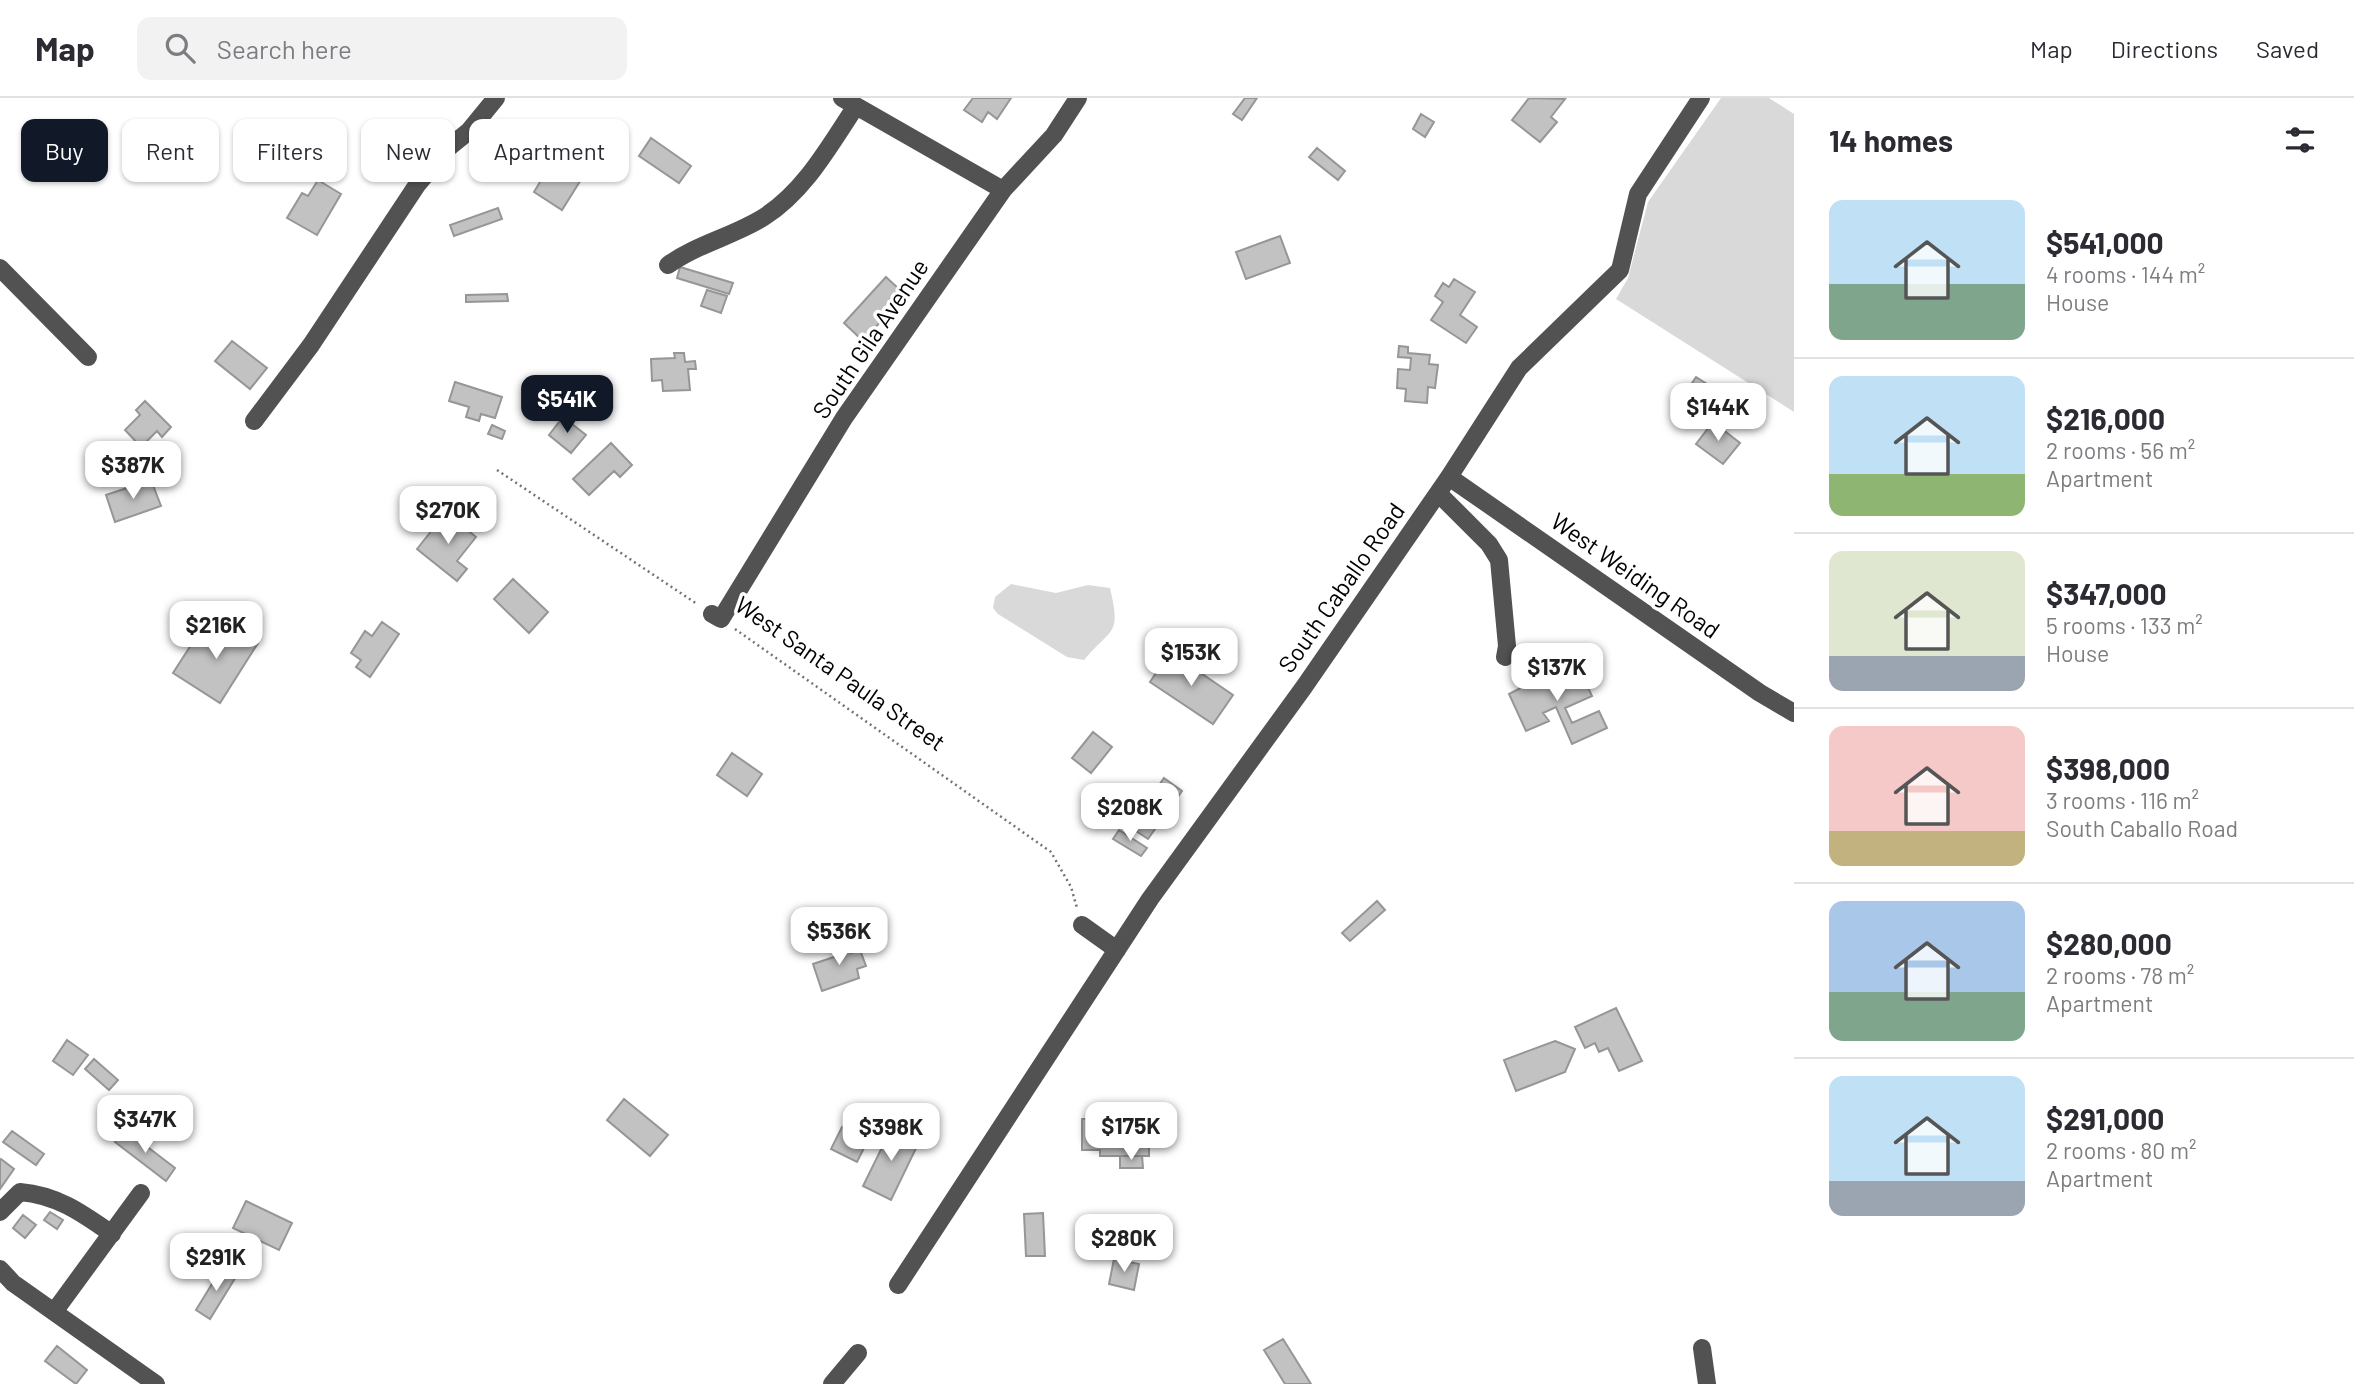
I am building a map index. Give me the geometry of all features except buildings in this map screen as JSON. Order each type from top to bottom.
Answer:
[{"type":"street","points":[[254,421],[310,345],[417,185],[448,148],[469,131],[496,98]]},
{"type":"street","name":"South Gila Avenue","points":[[717,617],[844,418],[1003,190],[1054,135],[1078,98]]},
{"type":"street","name":"South Caballo Road","points":[[898,1285],[1117,950],[1438,493],[1519,368],[1620,270],[1638,194],[1701,98]]},
{"type":"street","points":[[668,265],[762,218],[782,205],[802,184],[849,102],[1003,190]]},
{"type":"street","points":[[0,268],[88,357]]},
{"type":"street","name":"West Weiding Road","points":[[1449,477],[1760,693],[1794,713]]},
{"type":"street","points":[[1438,493],[1489,544],[1499,560],[1507,646],[1504,657]]},
{"type":"street","points":[[1082,925],[1117,950]]},
{"type":"street","points":[[0,1212],[20,1192],[45,1194],[72,1206],[111,1234]]},
{"type":"street","points":[[54,1312],[141,1193]]},
{"type":"street","points":[[0,1269],[13,1283],[156,1384]]},
{"type":"street","points":[[1702,1348],[1707,1384]]},
{"type":"street","points":[[832,1384],[858,1353]]},
{"type":"path","name":"West Santa Paula Street","points":[[496,470],[717,617],[1051,852],[1071,887],[1082,925]]},
{"type":"shaded area","points":[[1721,98],[1769,98],[1794,114],[1794,412],[1616,299],[1628,278],[1648,202]]},
{"type":"shaded area","points":[[1011,584],[1056,593],[1088,585],[1110,588],[1115,615],[1112,629],[1084,660],[1067,657],[998,614],[993,608],[995,597]]}]
